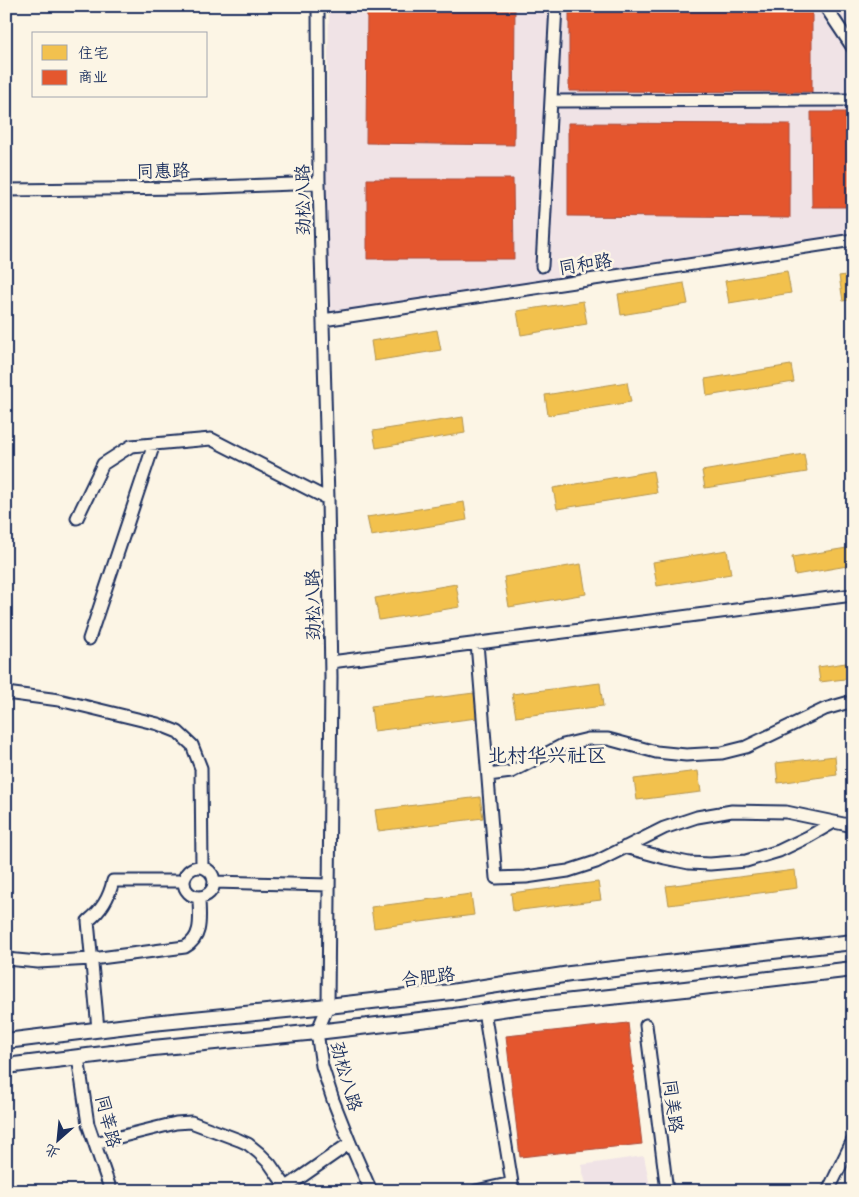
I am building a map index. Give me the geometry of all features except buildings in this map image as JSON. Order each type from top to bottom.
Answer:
[{"type":"main road","name":"合肥路","points":[[6,1041],[98,1029],[451,992],[580,973],[853,942]]},
{"type":"main road","points":[[6,1066],[317,1032],[516,1007],[853,969]]},
{"type":"street","name":"劲松八路","points":[[318,6],[319,183],[331,662],[328,1006],[317,1032],[322,1066],[333,1100],[371,1191]]},
{"type":"street","points":[[542,266],[556,6]]},
{"type":"street","points":[[825,6],[853,48]]},
{"type":"street","points":[[552,101],[853,100]]},
{"type":"street","name":"同惠路","points":[[6,190],[189,188],[319,183]]},
{"type":"street","name":"同和路","points":[[323,320],[853,240]]},
{"type":"street","points":[[77,518],[103,464],[131,446],[211,439],[328,499]]},
{"type":"street","points":[[89,639],[154,444]]},
{"type":"street","points":[[331,662],[853,594]]},
{"type":"street","points":[[477,643],[496,878],[526,877],[568,871],[596,862],[664,828],[696,817],[732,811],[786,812],[853,826]]},
{"type":"street","points":[[6,693],[59,700],[158,724],[178,732],[192,745],[201,768],[202,867]]},
{"type":"street","points":[[488,775],[510,772],[563,745],[588,739],[608,739],[656,752],[686,755],[722,753],[746,747],[825,709],[853,703]]},
{"type":"street","points":[[625,847],[689,863],[710,864],[746,861],[779,851],[834,822]]},
{"type":"street","points":[[202,867],[211,872],[214,886],[208,894],[199,897],[190,894],[184,886],[184,881],[192,868],[202,867]]},
{"type":"street","points":[[98,1029],[88,921],[104,906],[113,881],[184,881]]},
{"type":"street","points":[[214,882],[328,885]]},
{"type":"street","points":[[6,959],[38,962],[92,959],[185,946],[192,943],[197,936],[199,927],[199,897]]},
{"type":"street","points":[[476,1191],[512,1183],[484,1011]]},
{"type":"street","name":"同美路","points":[[646,1025],[667,1191]]},
{"type":"street","name":"同莘路","points":[[78,1057],[88,1124],[111,1191]]},
{"type":"street","points":[[95,1143],[176,1123],[191,1122],[248,1144],[270,1164],[283,1189],[350,1143]]},
{"type":"street","points":[[828,1191],[853,1140]]},
{"type":"shaded area","points":[[329,6],[853,6],[853,239],[323,320]]},
{"type":"shaded area","points":[[644,1156],[651,1191],[588,1191],[581,1165]]},
{"type":"district","name":"北村华兴社区","points":[[547,754]]}]
